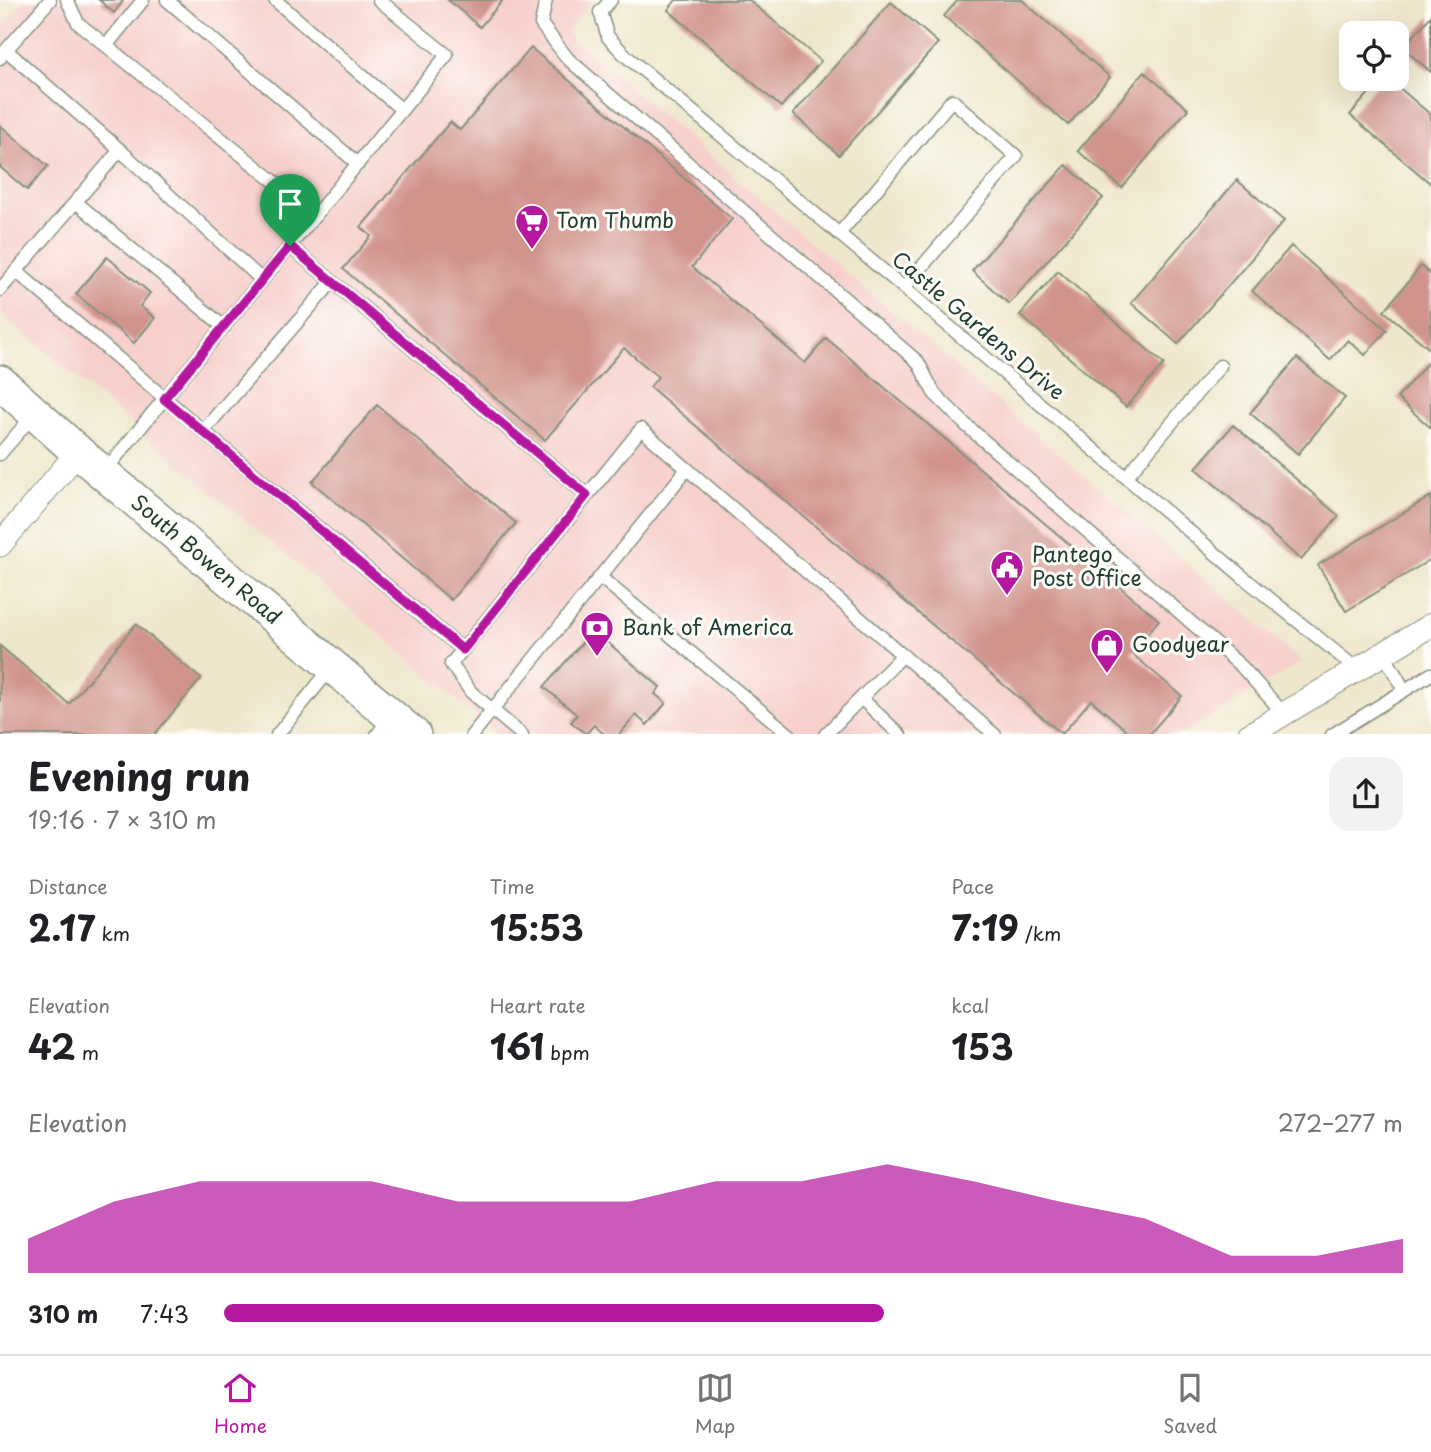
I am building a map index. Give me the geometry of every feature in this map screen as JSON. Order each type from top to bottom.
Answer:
[{"type":"main road","name":"South Bowen Road","points":[[0,382],[332,667],[394,728]]},
{"type":"street","points":[[0,545],[91,462]]},
{"type":"street","points":[[1249,734],[1431,625]]},
{"type":"lane","points":[[50,0],[3,54],[120,150],[262,281]]},
{"type":"lane","points":[[67,0],[78,23],[316,215]]},
{"type":"lane","points":[[106,46],[143,0]]},
{"type":"lane","points":[[167,0],[358,164]]},
{"type":"lane","points":[[275,0],[402,110]]},
{"type":"lane","points":[[91,462],[164,399],[447,55],[379,0]]},
{"type":"lane","points":[[546,0],[541,24],[568,59],[918,362],[933,393],[966,425],[1242,667],[1284,714]]},
{"type":"lane","name":"Castle Gardens Drive","points":[[611,0],[600,12],[608,37],[626,56],[1243,577],[1358,670]]},
{"type":"lane","points":[[839,234],[952,100],[1016,156],[904,288]]},
{"type":"lane","points":[[0,290],[120,150]]},
{"type":"lane","points":[[76,202],[224,327]]},
{"type":"lane","points":[[290,246],[587,495]]},
{"type":"lane","points":[[16,271],[463,650]]},
{"type":"lane","points":[[203,431],[332,282]]},
{"type":"lane","points":[[1126,477],[1220,366]]},
{"type":"lane","points":[[0,454],[35,413]]},
{"type":"lane","points":[[522,734],[471,692],[451,664],[641,429],[995,734]]},
{"type":"lane","points":[[472,734],[687,469]]},
{"type":"lane","points":[[600,577],[790,734]]},
{"type":"lane","points":[[1384,654],[1405,690]]},
{"type":"lane","points":[[825,734],[903,655]]},
{"type":"lane","points":[[277,734],[332,667]]},
{"type":"lane","points":[[1332,734],[1431,674]]},
{"type":"lane","points":[[862,699],[900,734]]},
{"type":"shaded area","points":[[25,0],[593,0],[566,33],[1302,662],[1182,734],[498,734],[0,313],[0,29]]},
{"type":"building","points":[[99,0],[121,0],[123,1],[114,13]]},
{"type":"building","points":[[448,0],[503,0],[480,27]]},
{"type":"building","points":[[676,0],[749,0],[821,61],[781,107],[668,10]]},
{"type":"building","points":[[958,0],[1022,0],[1110,77],[1068,125],[944,16]]},
{"type":"building","points":[[891,2],[938,43],[839,155],[793,114]]},
{"type":"building","points":[[1431,16],[1431,72],[1409,53],[1409,41]]},
{"type":"building","points":[[531,48],[732,219],[692,267],[805,363],[826,338],[1159,620],[1131,653],[1182,696],[1150,734],[1131,734],[1091,700],[1062,734],[650,387],[658,377],[624,348],[545,440],[343,269],[371,236],[361,227],[450,122],[460,130]]},
{"type":"building","points":[[1144,72],[1188,109],[1122,188],[1078,151]]},
{"type":"building","points":[[1371,91],[1403,91],[1431,115],[1431,184],[1350,115]]},
{"type":"building","points":[[0,125],[48,166],[27,190],[0,167]]},
{"type":"building","points":[[1066,165],[1103,198],[1009,304],[972,271]]},
{"type":"building","points":[[1237,180],[1284,221],[1178,344],[1131,303]]},
{"type":"building","points":[[1291,246],[1387,330],[1365,355],[1348,340],[1330,360],[1252,291]]},
{"type":"building","points":[[107,257],[150,293],[140,306],[155,318],[134,343],[76,294]]},
{"type":"building","points":[[1421,266],[1431,275],[1431,350],[1384,311]]},
{"type":"building","points":[[1058,271],[1164,364],[1126,407],[1020,315]]},
{"type":"building","points":[[1297,358],[1345,398],[1298,454],[1250,413]]},
{"type":"building","points":[[1429,361],[1431,363],[1431,428],[1397,398]]},
{"type":"building","points":[[377,405],[516,523],[451,600],[312,482]]},
{"type":"building","points":[[1233,425],[1339,516],[1301,560],[1196,468]]},
{"type":"building","points":[[1431,496],[1431,559],[1346,611],[1318,565]]},
{"type":"building","points":[[136,624],[201,679],[155,734],[0,734],[0,646],[69,704]]},
{"type":"building","name":"Bank of America","points":[[593,630],[660,687],[655,694],[666,703],[647,725],[636,715],[620,734],[604,734],[594,725],[586,734],[571,722],[577,715],[544,687]]},
{"type":"place","name":"Tom Thumb","points":[[532,251]]},
{"type":"place","name":"Pantego Post Office","points":[[1007,597]]},
{"type":"place","name":"Bank of America","points":[[597,658]]},
{"type":"place","name":"Goodyear","points":[[1107,675]]},
{"type":"route","points":[[290,246],[587,495],[463,650],[164,399],[290,246]]}]
